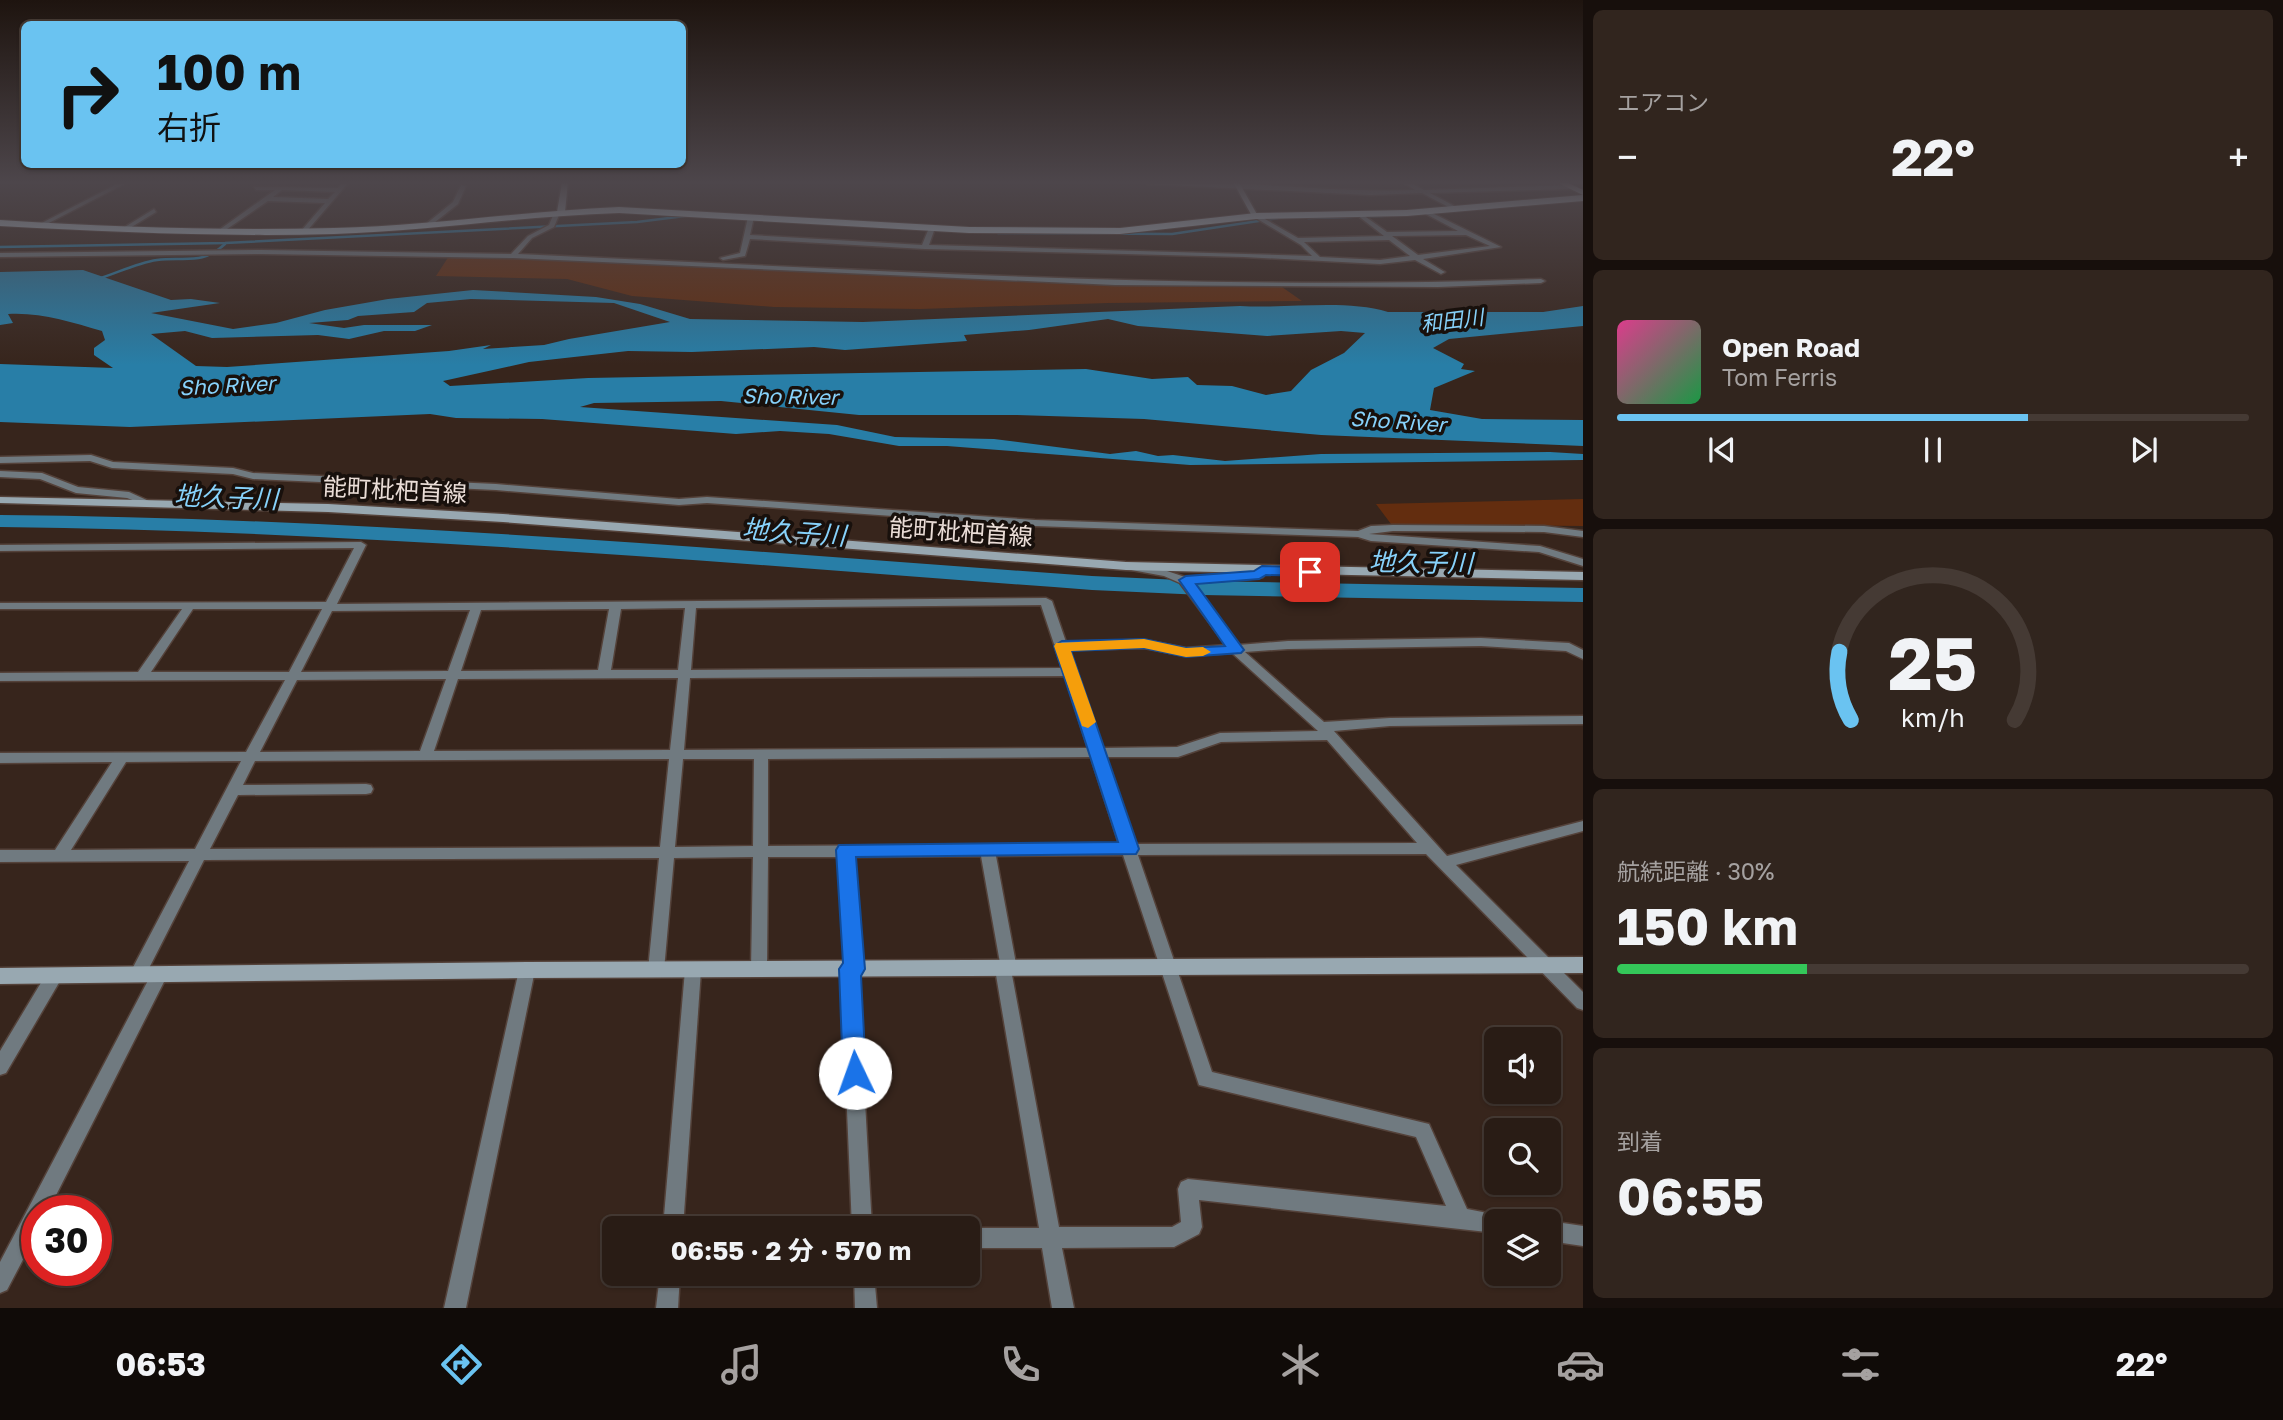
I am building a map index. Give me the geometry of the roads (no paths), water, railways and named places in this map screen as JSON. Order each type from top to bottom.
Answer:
[{"type":"main road","name":"能町枇杷首線","points":[[0,500],[328,508],[503,518],[1126,566],[1583,576]]},
{"type":"main road","points":[[0,976],[527,970],[1583,965]]},
{"type":"street","points":[[513,256],[525,243]]},
{"type":"street","points":[[661,260],[743,255],[745,243]]},
{"type":"street","points":[[854,243],[1380,262],[1498,247],[1489,243]]},
{"type":"street","points":[[925,247],[926,243]]},
{"type":"street","points":[[1299,243],[1318,259]]},
{"type":"street","points":[[1397,243],[1441,272]]},
{"type":"street","points":[[0,255],[275,252],[513,256],[661,260],[1104,283],[1438,285],[1541,281]]},
{"type":"street","points":[[0,460],[91,458],[112,465],[233,471],[253,477],[496,487],[679,502],[707,500],[1035,523],[1359,534],[1540,549],[1583,563]]},
{"type":"street","points":[[0,474],[42,475],[76,490],[129,495],[146,502]]},
{"type":"street","points":[[1359,534],[1371,529],[1392,528],[1544,529],[1583,534]]},
{"type":"street","points":[[0,548],[361,545],[332,606],[137,975]]},
{"type":"street","points":[[1126,566],[1186,580],[1259,575],[1262,570]]},
{"type":"street","points":[[1186,580],[1236,650],[1326,731],[1430,848],[1583,1003]]},
{"type":"street","points":[[0,606],[477,606],[1046,601],[1205,1079],[1422,1130],[1461,1218]]},
{"type":"street","points":[[656,970],[691,603]]},
{"type":"street","points":[[604,674],[616,604]]},
{"type":"street","points":[[141,677],[190,606]]},
{"type":"street","points":[[425,757],[451,675],[477,606]]},
{"type":"street","points":[[1062,646],[1144,644],[1186,653],[1288,645],[1481,642],[1569,647],[1583,655]]},
{"type":"street","points":[[0,677],[1071,671]]},
{"type":"street","points":[[0,758],[1178,752],[1220,738],[1326,731],[1390,722],[1583,720]]},
{"type":"street","points":[[759,969],[761,754]]},
{"type":"street","points":[[60,855],[122,757]]},
{"type":"street","points":[[234,790],[366,789]]},
{"type":"street","points":[[1444,862],[1583,826]]},
{"type":"street","points":[[0,856],[1430,848]]},
{"type":"street","points":[[987,849],[1063,1308]]},
{"type":"street","points":[[846,850],[862,1216]]},
{"type":"street","points":[[455,1308],[527,970]]},
{"type":"street","points":[[674,1216],[693,970]]},
{"type":"street","points":[[0,1067],[54,976]]},
{"type":"street","points":[[45,1195],[159,976]]},
{"type":"street","points":[[980,1238],[1174,1237],[1192,1227],[1188,1189],[1484,1221]]},
{"type":"street","points":[[1561,1233],[1583,1236]]},
{"type":"street","points":[[0,1283],[21,1242]]},
{"type":"street","points":[[667,1308],[669,1286]]},
{"type":"street","points":[[865,1286],[866,1308]]},
{"type":"water","points":[[83,270],[171,300],[191,299],[220,303],[151,313],[233,329],[276,323],[325,310],[388,299],[473,290],[596,297],[640,304],[690,319],[863,322],[1240,306],[1335,305],[1388,312],[1543,312],[1583,306],[1583,326],[1449,339],[1433,348],[1464,364],[1461,369],[1475,371],[1434,388],[1430,410],[1482,419],[1583,420],[1583,446],[1321,435],[1144,419],[1017,415],[859,415],[721,401],[594,403],[580,407],[837,425],[895,437],[994,439],[1110,454],[1136,451],[1158,456],[1173,455],[1225,461],[1321,454],[1550,452],[1583,454],[1583,460],[1190,465],[947,446],[899,446],[829,434],[780,431],[736,434],[542,419],[456,418],[430,414],[130,427],[0,422],[0,364],[113,368],[94,355],[94,348],[105,340],[102,331],[55,318],[20,314],[8,314],[13,323],[0,325],[0,272]],"holes":[[[471,299],[614,303],[670,322],[544,345],[483,349],[491,345],[449,351],[227,367],[196,366],[151,334],[185,331],[212,338],[318,335],[349,339],[384,331],[415,331],[432,325],[364,325],[344,328],[309,323],[414,312],[427,303]],[[1108,319],[1138,326],[1267,336],[1341,331],[1365,333],[1344,353],[1311,370],[1291,391],[1266,395],[1232,386],[1197,385],[1188,377],[1152,379],[1086,369],[588,378],[450,386],[443,381],[529,362],[628,351],[692,352],[814,347],[845,350],[967,341],[964,335],[1029,330]]]},
{"type":"waterway","points":[[0,247],[223,243]]},
{"type":"waterway","points":[[98,279],[150,261],[200,258],[225,244]]},
{"type":"waterway","name":"地久子川","points":[[0,521],[137,522],[410,534],[1092,583],[1203,588],[1583,595]]},
{"type":"water label","name":"和田川","points":[[1452,320]]},
{"type":"water label","name":"Sho River","points":[[227,385]]},
{"type":"water label","name":"Sho River","points":[[790,396]]},
{"type":"water label","name":"Sho River","points":[[1398,421]]}]
